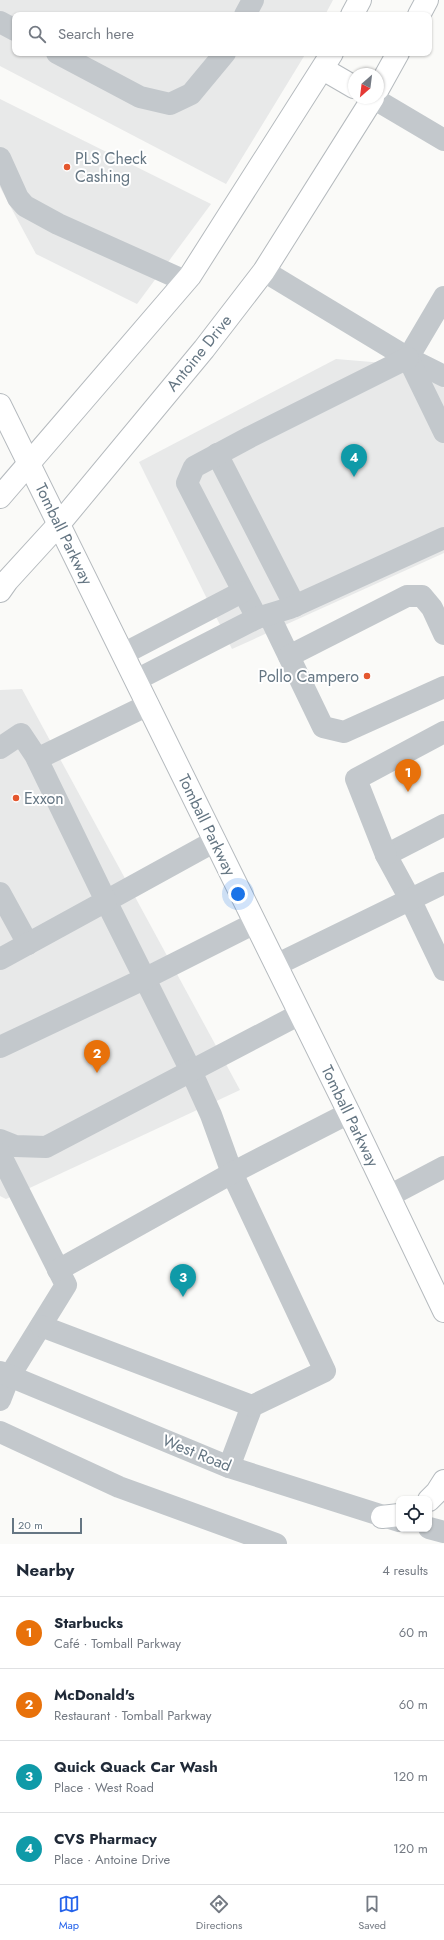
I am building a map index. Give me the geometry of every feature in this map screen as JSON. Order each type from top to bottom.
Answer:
[{"type":"main road","points":[[354,12],[360,0]]},
{"type":"main road","points":[[421,12],[427,0]]},
{"type":"main road","points":[[384,78],[396,56]]},
{"type":"main road","points":[[0,497],[185,282],[327,61],[348,81]]},
{"type":"main road","name":"Antoine Drive","points":[[0,591],[7,581],[59,524],[204,349],[264,271],[369,104]]},
{"type":"main road","name":"Tomball Parkway","points":[[0,405],[349,1113],[444,1311]]},
{"type":"main road","points":[[432,1497],[444,1481]]},
{"type":"street","points":[[247,12],[253,0]]},
{"type":"street","points":[[0,22],[12,28]]},
{"type":"street","points":[[64,56],[140,97],[170,104],[191,94],[223,56]]},
{"type":"street","points":[[383,104],[444,140]]},
{"type":"street","points":[[0,158],[18,198],[25,206],[65,228],[185,282]]},
{"type":"street","points":[[264,271],[408,358],[444,376]]},
{"type":"street","points":[[444,297],[408,358],[194,466],[187,483],[242,592],[263,617],[289,656],[323,727],[344,732],[444,688]]},
{"type":"street","points":[[408,358],[444,432]]},
{"type":"street","points":[[217,454],[295,606]]},
{"type":"street","points":[[136,680],[263,617],[295,606],[444,538]]},
{"type":"street","points":[[123,654],[242,592]]},
{"type":"street","points":[[289,656],[407,596],[422,596],[432,608],[444,634]]},
{"type":"street","points":[[39,761],[37,759],[148,706]]},
{"type":"street","points":[[444,732],[356,779],[386,855],[410,899],[436,934],[444,970]]},
{"type":"street","points":[[0,748],[21,734],[39,761],[106,901],[146,978],[191,1071],[211,1115],[232,1173],[325,1371],[252,1406],[229,1466]]},
{"type":"street","points":[[386,855],[444,825]]},
{"type":"street","points":[[0,959],[215,841]]},
{"type":"street","points":[[276,965],[444,883]]},
{"type":"street","points":[[0,893],[28,944]]},
{"type":"street","points":[[0,1047],[146,978],[255,923]]},
{"type":"street","points":[[0,1140],[15,1146],[46,1147],[300,1014]]},
{"type":"street","points":[[58,1270],[232,1173],[349,1113]]},
{"type":"street","points":[[0,1154],[66,1285],[41,1326],[5,1375],[0,1400]]},
{"type":"street","points":[[389,1196],[444,1168]]},
{"type":"street","points":[[41,1326],[252,1406]]},
{"type":"street","name":"West Road","points":[[5,1375],[229,1466],[393,1517]]},
{"type":"street","points":[[0,1432],[119,1487],[265,1542]]},
{"type":"street","points":[[432,1529],[444,1532]]},
{"type":"shaded area","points":[[0,0],[333,0],[327,12],[12,12],[12,56],[304,56],[226,184],[0,66]]},
{"type":"shaded area","points":[[0,99],[211,204],[137,304],[36,254],[0,187]]},
{"type":"shaded area","points":[[336,359],[432,367],[444,388],[444,553],[232,649],[139,462]]},
{"type":"shaded area","points":[[22,689],[240,1090],[6,1199],[0,1196],[0,690]]},
{"type":"place","name":"PLS Check Cashing","points":[[67,167]]},
{"type":"place","name":"CVS Pharmacy","points":[[354,477]]},
{"type":"place","name":"Pollo Campero","points":[[367,676]]},
{"type":"place","name":"Starbucks","points":[[408,792]]},
{"type":"place","name":"Exxon","points":[[16,798]]},
{"type":"place","name":"McDonald's","points":[[97,1073]]},
{"type":"place","name":"Quick Quack Car Wash","points":[[183,1297]]}]
